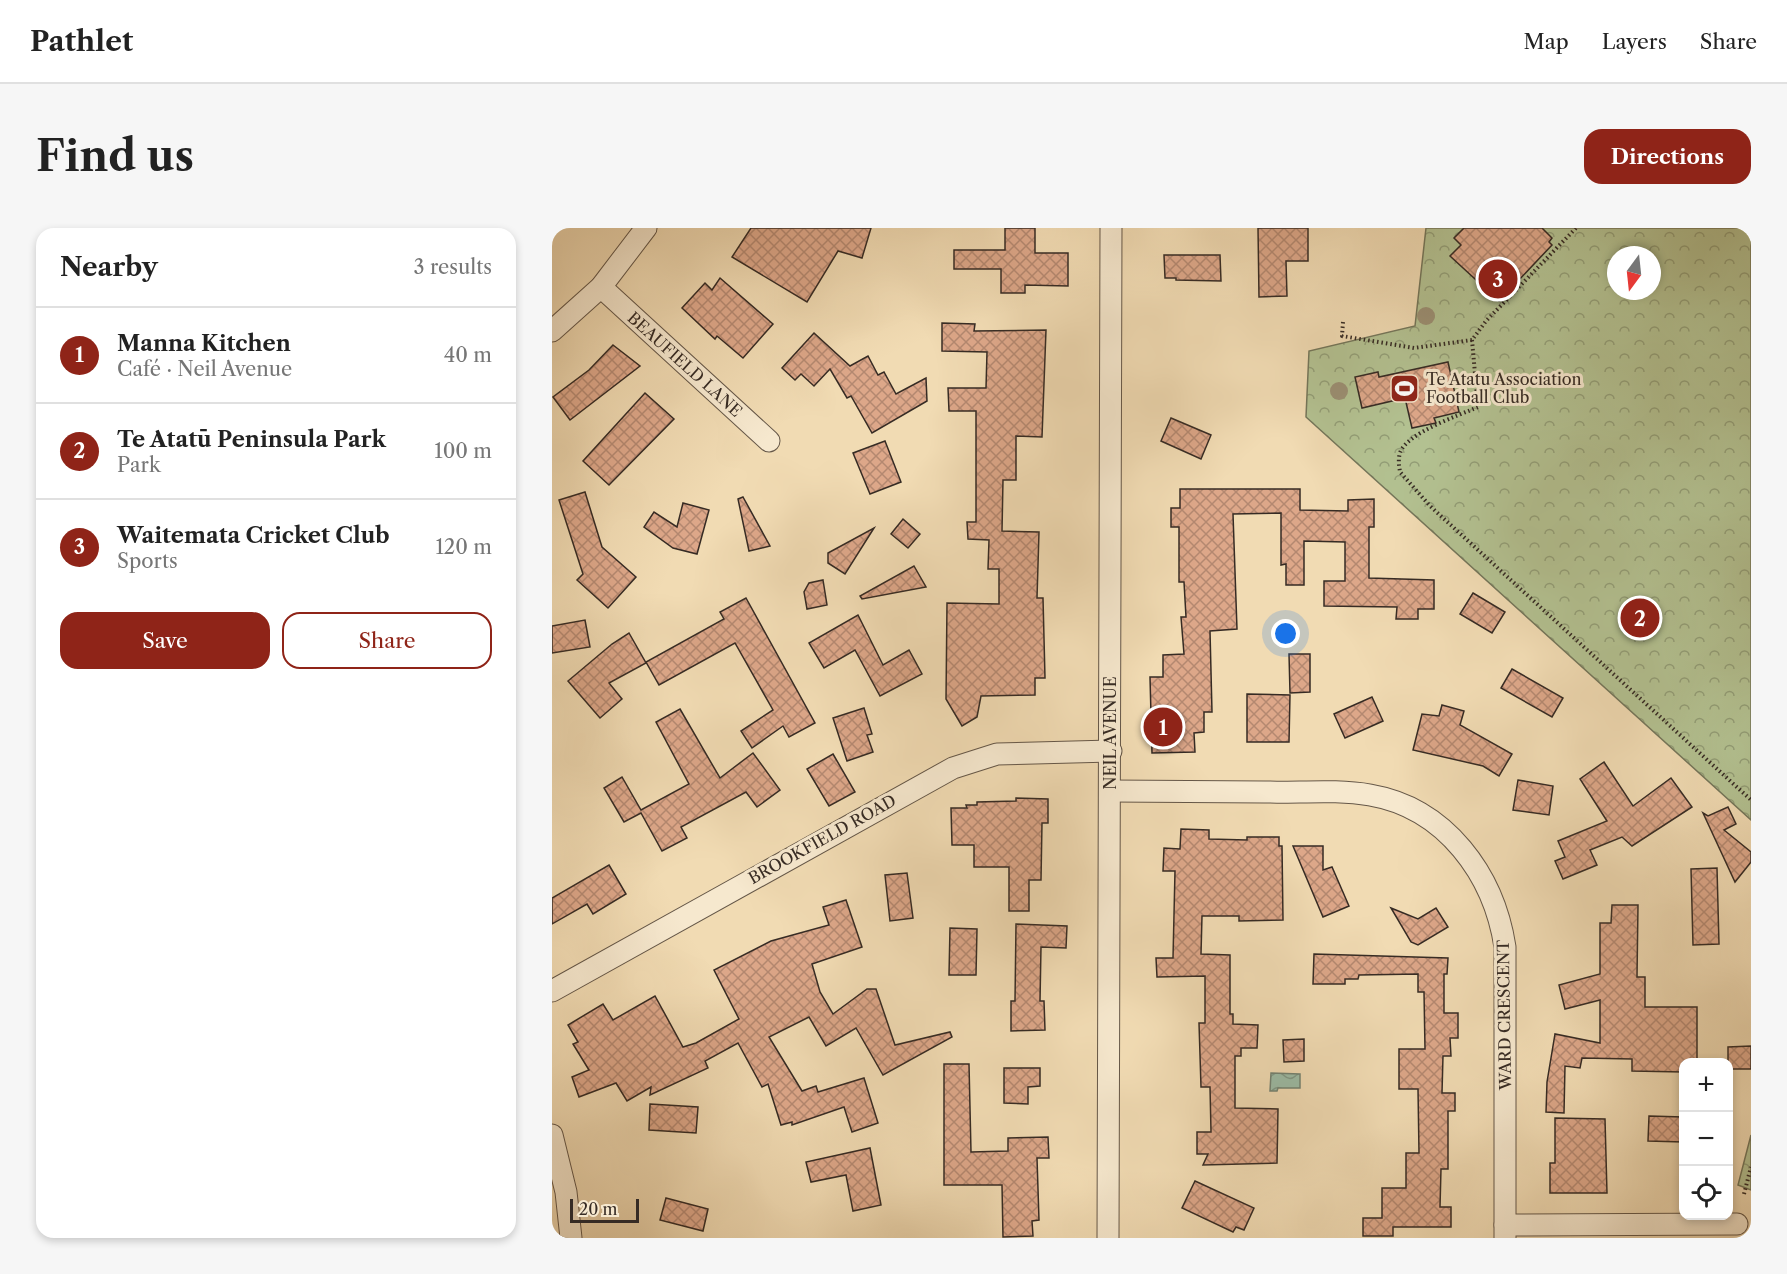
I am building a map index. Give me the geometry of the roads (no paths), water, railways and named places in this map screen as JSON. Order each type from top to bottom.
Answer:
[{"type":"street","points":[[552,331],[601,287],[646,228]]},
{"type":"street","name":"NEIL AVENUE","points":[[1108,1238],[1111,228]]},
{"type":"street","name":"BEAUFIELD LANE","points":[[601,287],[769,441]]},
{"type":"street","name":"BROOKFIELD ROAD","points":[[552,991],[929,779],[953,768],[997,754],[1111,751]]},
{"type":"street","name":"WARD CRESCENT","points":[[1110,791],[1367,794],[1409,807],[1452,836],[1471,857],[1494,902],[1501,922],[1505,947],[1505,1231]]},
{"type":"street","points":[[552,1135],[566,1191],[571,1238]]},
{"type":"street","points":[[1505,1231],[1737,1224]]},
{"type":"water","points":[[1271,1073],[1300,1074],[1300,1088],[1278,1088],[1277,1091],[1270,1091]]},
{"type":"place","name":"Waitemata Cricket Club","points":[[1498,279]]},
{"type":"place","name":"Te Atatu Association Football Club","points":[[1405,388]]},
{"type":"place","name":"Te Atatū Peninsula Park","points":[[1640,618]]},
{"type":"place","name":"Manna Kitchen","points":[[1163,727]]}]
